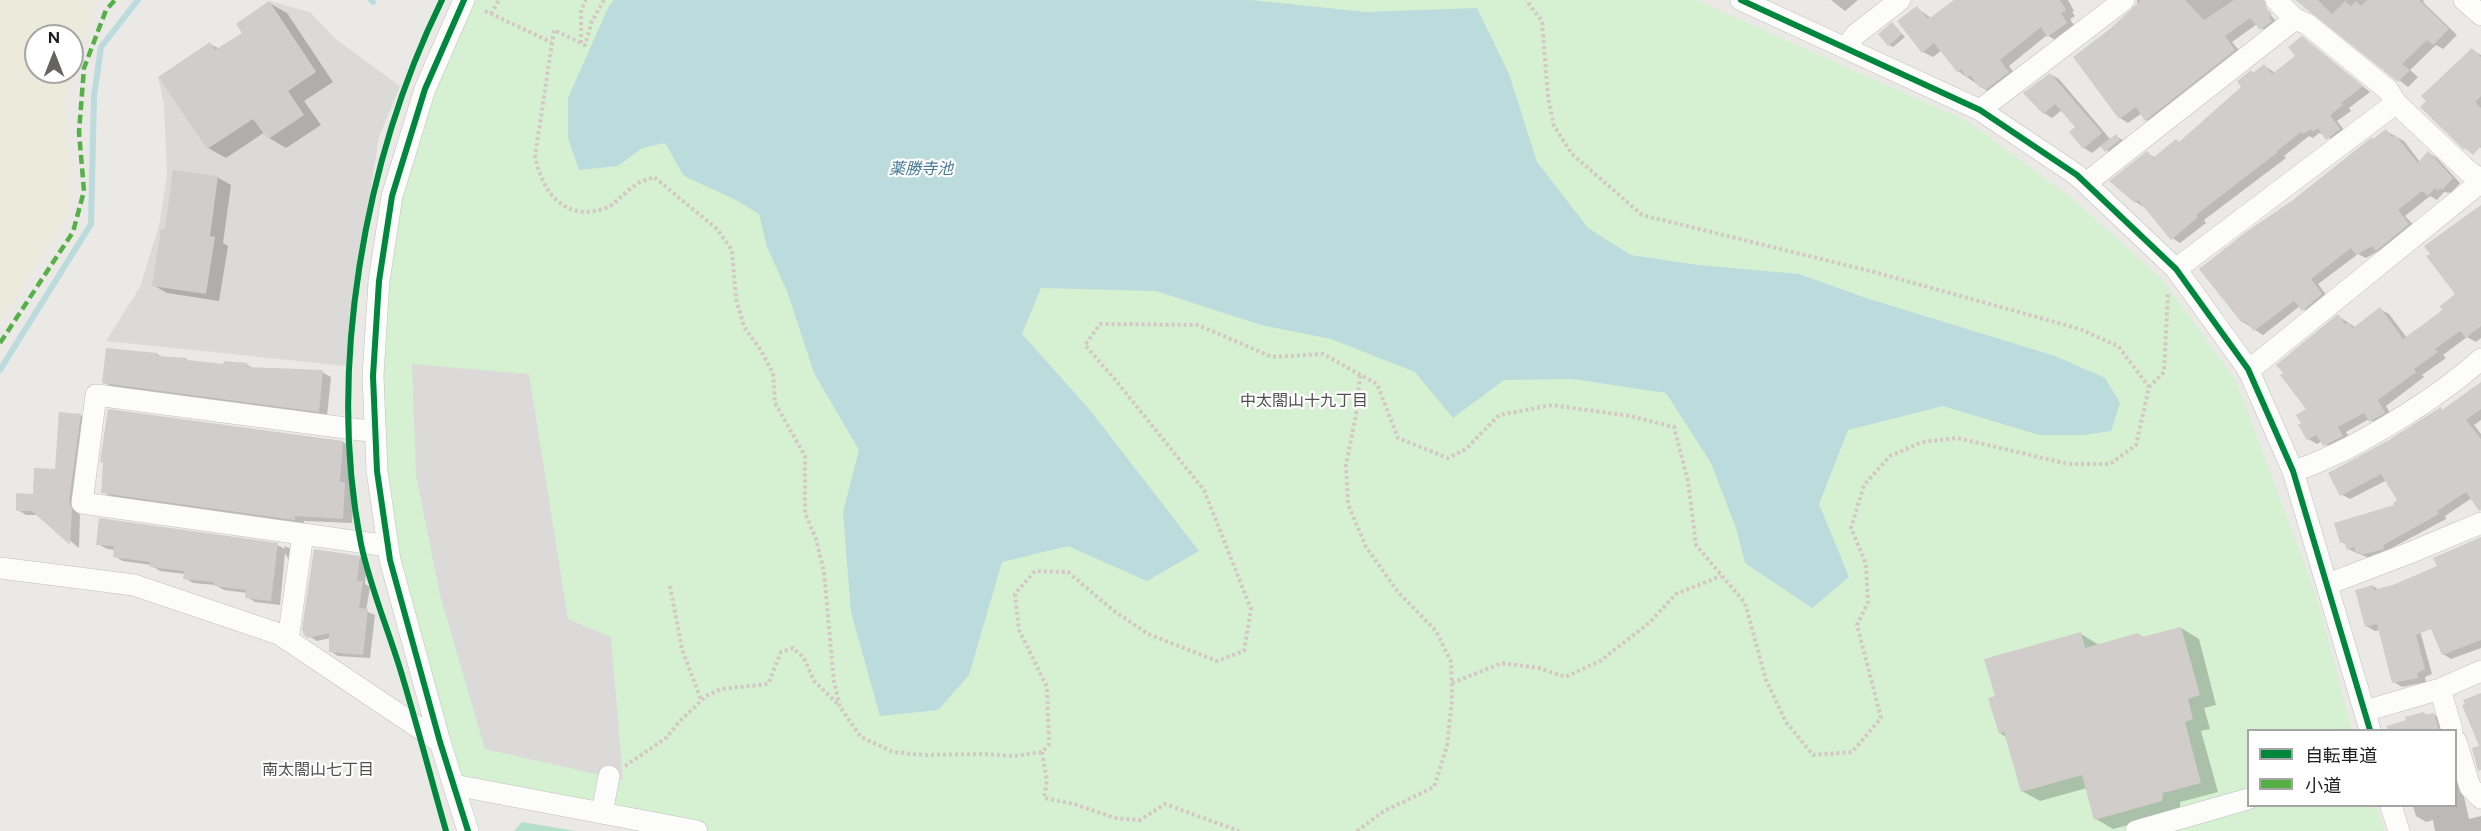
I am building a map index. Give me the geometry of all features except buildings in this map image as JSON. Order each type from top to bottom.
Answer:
[{"type":"street","points":[[464,0],[425,89],[392,196],[379,281],[373,376],[377,471],[393,572],[440,742],[468,831]]},
{"type":"street","points":[[1741,0],[1980,110],[2077,175],[2172,277],[2248,371],[2293,471],[2368,721],[2481,671]]},
{"type":"street","points":[[1847,47],[1855,35],[1900,0]]},
{"type":"street","points":[[1980,110],[2124,0]]},
{"type":"street","points":[[2248,371],[2481,180],[2468,171],[2396,103],[2388,90],[2307,24],[2295,19],[2276,0]]},
{"type":"street","points":[[2464,0],[2481,15]]},
{"type":"street","points":[[2086,183],[2295,19]]},
{"type":"street","points":[[2172,277],[2396,103]]},
{"type":"street","points":[[2293,471],[2310,467],[2384,429],[2455,382],[2481,359]]},
{"type":"street","points":[[376,432],[96,395],[82,503],[388,546]]},
{"type":"street","points":[[2328,584],[2481,523]]},
{"type":"street","points":[[288,640],[303,534]]},
{"type":"street","points":[[0,568],[134,585],[279,634],[440,742]]},
{"type":"street","points":[[2440,690],[2452,729]]},
{"type":"street","points":[[2457,744],[2470,788],[2481,798]]},
{"type":"street","points":[[602,813],[609,777]]},
{"type":"street","points":[[454,785],[697,831]]},
{"type":"street","points":[[2136,831],[2247,799]]},
{"type":"street","points":[[2391,807],[2399,831]]},
{"type":"path","points":[[491,14],[498,0]]},
{"type":"path","points":[[581,43],[581,10],[586,0]]},
{"type":"path","points":[[604,0],[592,21],[585,45],[554,30],[535,156],[539,173],[557,202],[577,212],[603,209],[621,199],[633,186],[654,177],[717,229],[732,250],[736,299],[744,327],[760,349],[773,374],[775,403],[805,456],[805,513],[816,539],[824,572],[834,682],[840,707]]},
{"type":"path","points":[[1526,0],[1542,21],[1548,97],[1554,126],[1572,154],[1642,215],[1874,272],[2080,329],[2118,346],[2149,387]]},
{"type":"path","points":[[485,11],[551,42]]},
{"type":"path","points":[[609,777],[666,738],[701,700],[721,688],[768,684],[781,652],[793,648],[804,658],[814,681],[840,707],[861,737],[893,752],[924,755],[1015,756],[1042,752],[1049,744],[1047,687],[1019,630],[1015,594],[1035,571],[1068,572],[1114,610],[1148,634],[1217,661],[1244,651],[1251,609],[1204,490],[1085,345],[1100,324],[1198,325],[1272,357],[1323,354],[1377,384],[1398,438],[1448,458],[1466,449],[1499,415],[1552,405],[1630,416],[1674,427],[1688,482],[1696,545],[1745,603],[1766,680],[1786,722],[1813,755],[1852,752],[1881,718],[1857,626],[1868,602],[1866,564],[1851,528],[1864,485],[1890,456],[1922,442],[1958,438],[2068,464],[2110,464],[2136,445],[2149,387],[2164,372],[2172,277]]},
{"type":"path","points":[[1357,831],[1384,811],[1434,787],[1447,746],[1452,700],[1451,662],[1436,631],[1398,592],[1372,556],[1348,504],[1346,465],[1356,415],[1360,374]]},
{"type":"path","points":[[1452,683],[1502,663],[1539,668],[1565,676],[1600,661],[1649,622],[1676,594],[1721,576]]},
{"type":"path","points":[[670,586],[682,649],[701,700]]},
{"type":"path","points":[[1042,752],[1047,781],[1044,798],[1074,804],[1115,818],[1140,820],[1165,804],[1239,831]]},
{"type":"shaded area","points":[[0,0],[97,0],[84,41],[84,24],[24,24],[24,84],[70,84],[65,100],[70,167],[68,213],[0,321]]},
{"type":"shaded area","points":[[269,1],[310,12],[337,40],[400,86],[379,137],[360,254],[346,366],[106,341],[140,287],[159,226],[167,175],[164,105],[158,77],[207,149],[253,119],[268,139],[304,115],[288,91],[316,71]]},
{"type":"shaded area","points":[[412,364],[529,374],[568,619],[611,637],[623,780],[485,749],[440,595],[416,475]]},
{"type":"green space","points":[[473,0],[1696,0],[1967,121],[2070,197],[2162,279],[2236,381],[2316,595],[2352,729],[2247,729],[2247,807],[2376,807],[2385,831],[694,831],[456,786],[392,568],[376,383],[394,205],[427,99]]},
{"type":"green space","points":[[522,822],[576,831],[514,831]]},
{"type":"water","name":"薬勝寺池","points":[[614,0],[1251,0],[1366,12],[1477,8],[1509,74],[1537,162],[1588,228],[1631,255],[1698,265],[1799,274],[1866,298],[2055,356],[2105,378],[2120,403],[2111,431],[2083,435],[2039,435],[1943,406],[1848,430],[1819,504],[1849,577],[1812,608],[1745,563],[1736,528],[1711,463],[1666,393],[1573,379],[1504,380],[1453,418],[1415,372],[1331,339],[1261,325],[1156,291],[1041,288],[1022,334],[1089,409],[1199,551],[1147,581],[1068,546],[1002,562],[969,675],[938,710],[880,716],[851,612],[843,512],[859,450],[814,373],[787,291],[767,247],[759,214],[736,200],[684,176],[665,143],[642,148],[618,166],[579,170],[568,138],[568,98],[608,8]]},
{"type":"waterway","points":[[0,370],[91,224],[94,96],[101,47],[138,0]]},
{"type":"marked path","points":[[0,343],[73,232],[84,191],[79,132],[84,68],[106,10],[115,0]]},
{"type":"cycle path","points":[[442,0],[415,62],[392,127],[373,196],[360,266],[351,337],[348,408],[352,477],[361,544],[370,579],[404,682],[446,831]]},
{"type":"cycle path","points":[[464,0],[425,89],[392,196],[379,281],[373,376],[377,471],[390,560],[440,742],[468,831]]},
{"type":"cycle path","points":[[1741,0],[1980,110],[2077,175],[2176,269],[2248,369],[2293,471],[2370,729]]},
{"type":"district","name":"中太閤山十九丁目","points":[[1304,401]]},
{"type":"district","name":"南太閤山七丁目","points":[[318,770]]}]
